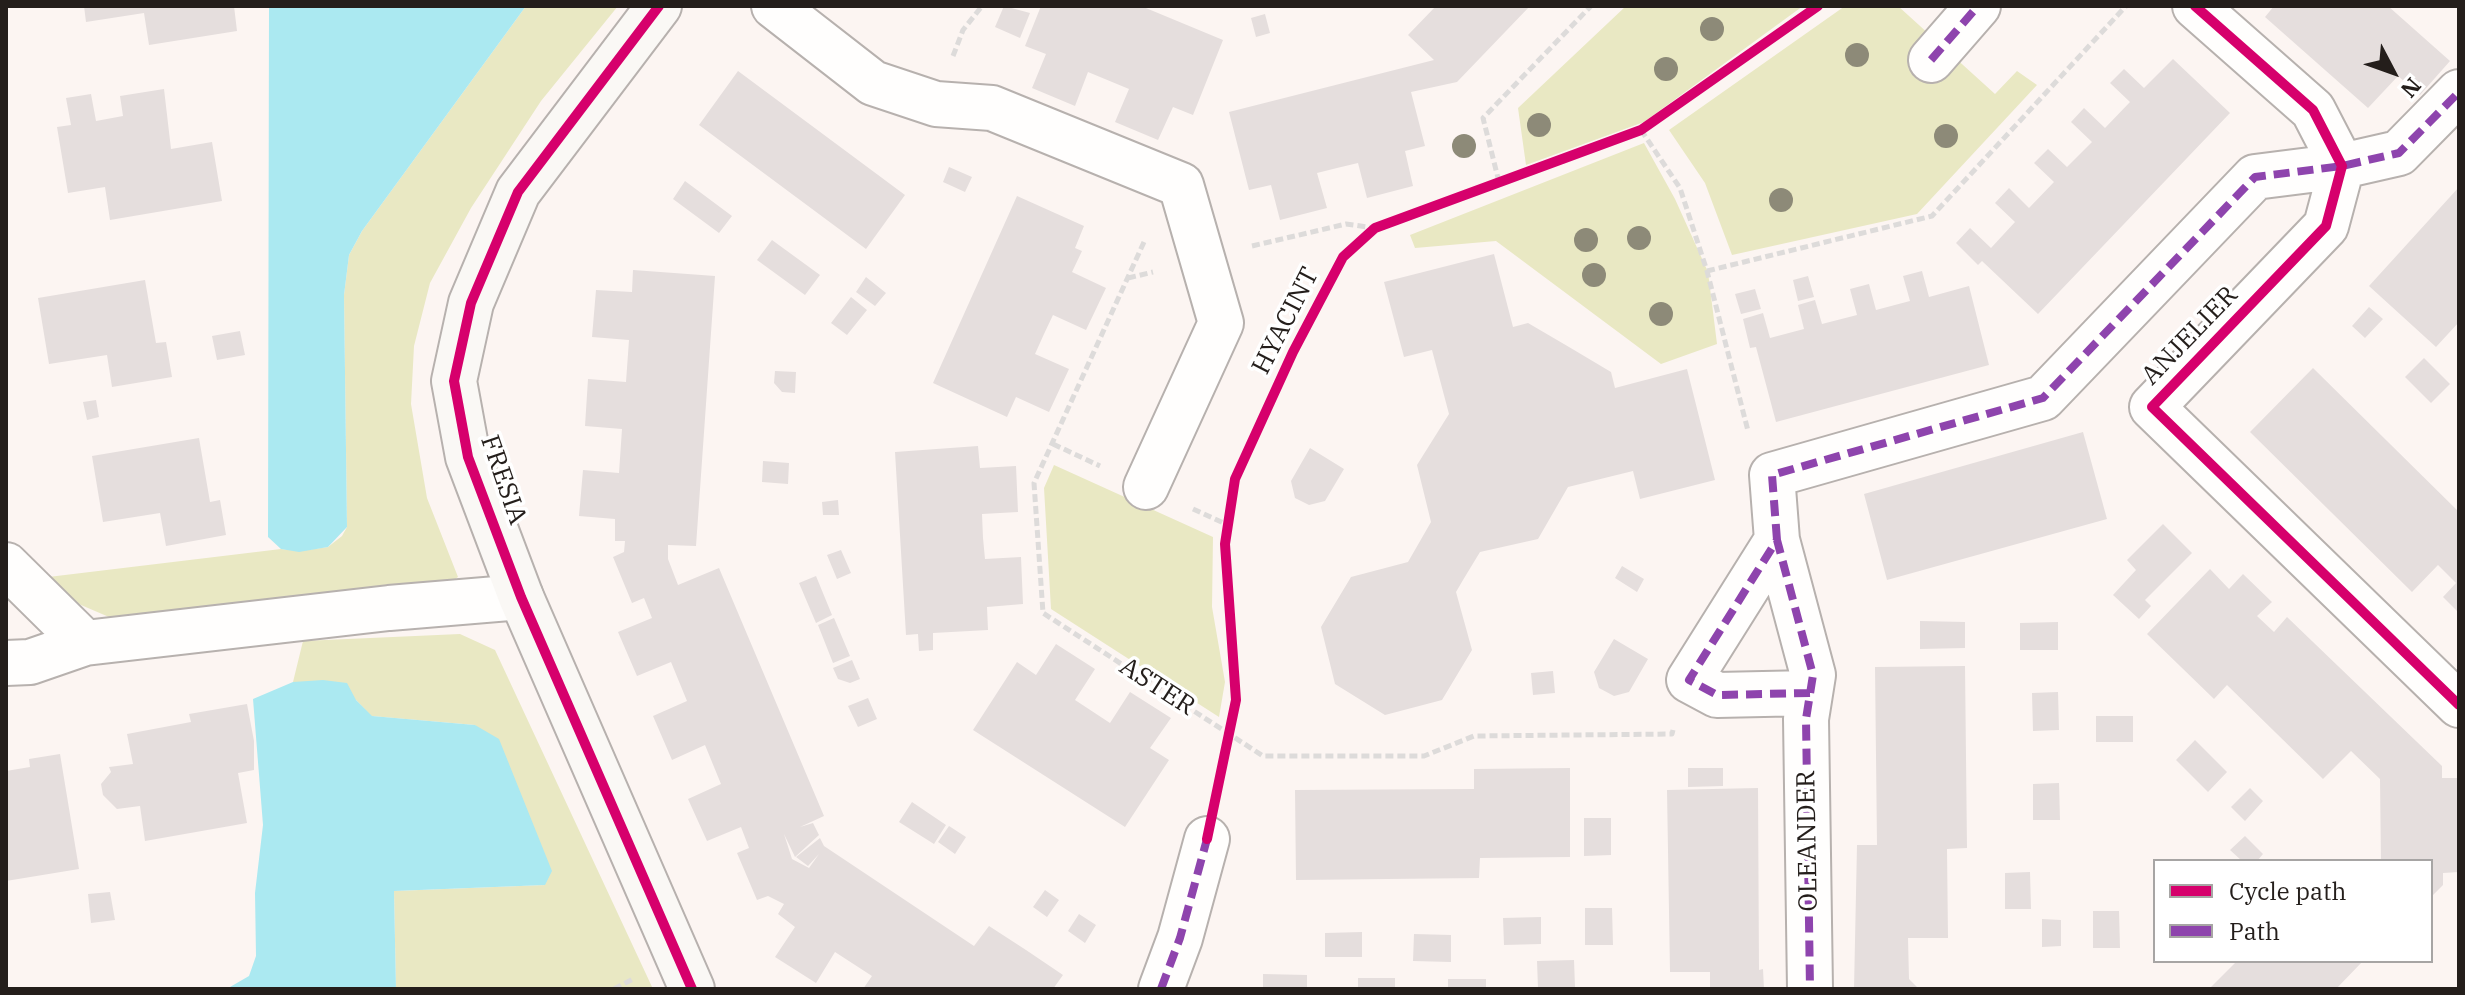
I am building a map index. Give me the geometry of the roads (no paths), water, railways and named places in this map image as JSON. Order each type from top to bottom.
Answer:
[{"type":"street","name":"FRESIA","points":[[659,6],[518,192],[471,303],[454,381],[468,457],[521,597],[692,989]]},
{"type":"street","points":[[774,6],[873,83],[936,104],[992,108],[1181,185],[1221,323],[1146,487]]},
{"type":"street","points":[[1931,60],[1978,6]]},
{"type":"street","points":[[2195,6],[2313,110],[2342,166]]},
{"type":"street","points":[[1810,693],[1717,695],[1689,680],[1777,540],[1772,475],[2043,398],[2255,177],[2342,166],[2399,153],[2459,92]]},
{"type":"street","name":"ANJELIER","points":[[2342,166],[2326,226],[2152,407],[2459,705]]},
{"type":"street","name":"OLEANDER","points":[[1777,540],[1813,675],[1806,719],[1810,989]]},
{"type":"street","points":[[6,565],[85,643]]},
{"type":"street","points":[[6,663],[30,662],[85,643],[389,608],[521,597]]},
{"type":"street","points":[[1161,989],[1180,938],[1207,839]]},
{"type":"water","points":[[269,6],[526,6],[362,231],[349,255],[344,295],[347,527],[328,547],[299,552],[281,549],[268,537]]},
{"type":"water","points":[[323,680],[347,683],[356,700],[372,716],[475,725],[499,739],[552,871],[545,885],[394,891],[396,989],[179,989],[230,987],[249,976],[256,956],[255,893],[263,825],[253,699],[293,682]]}]
